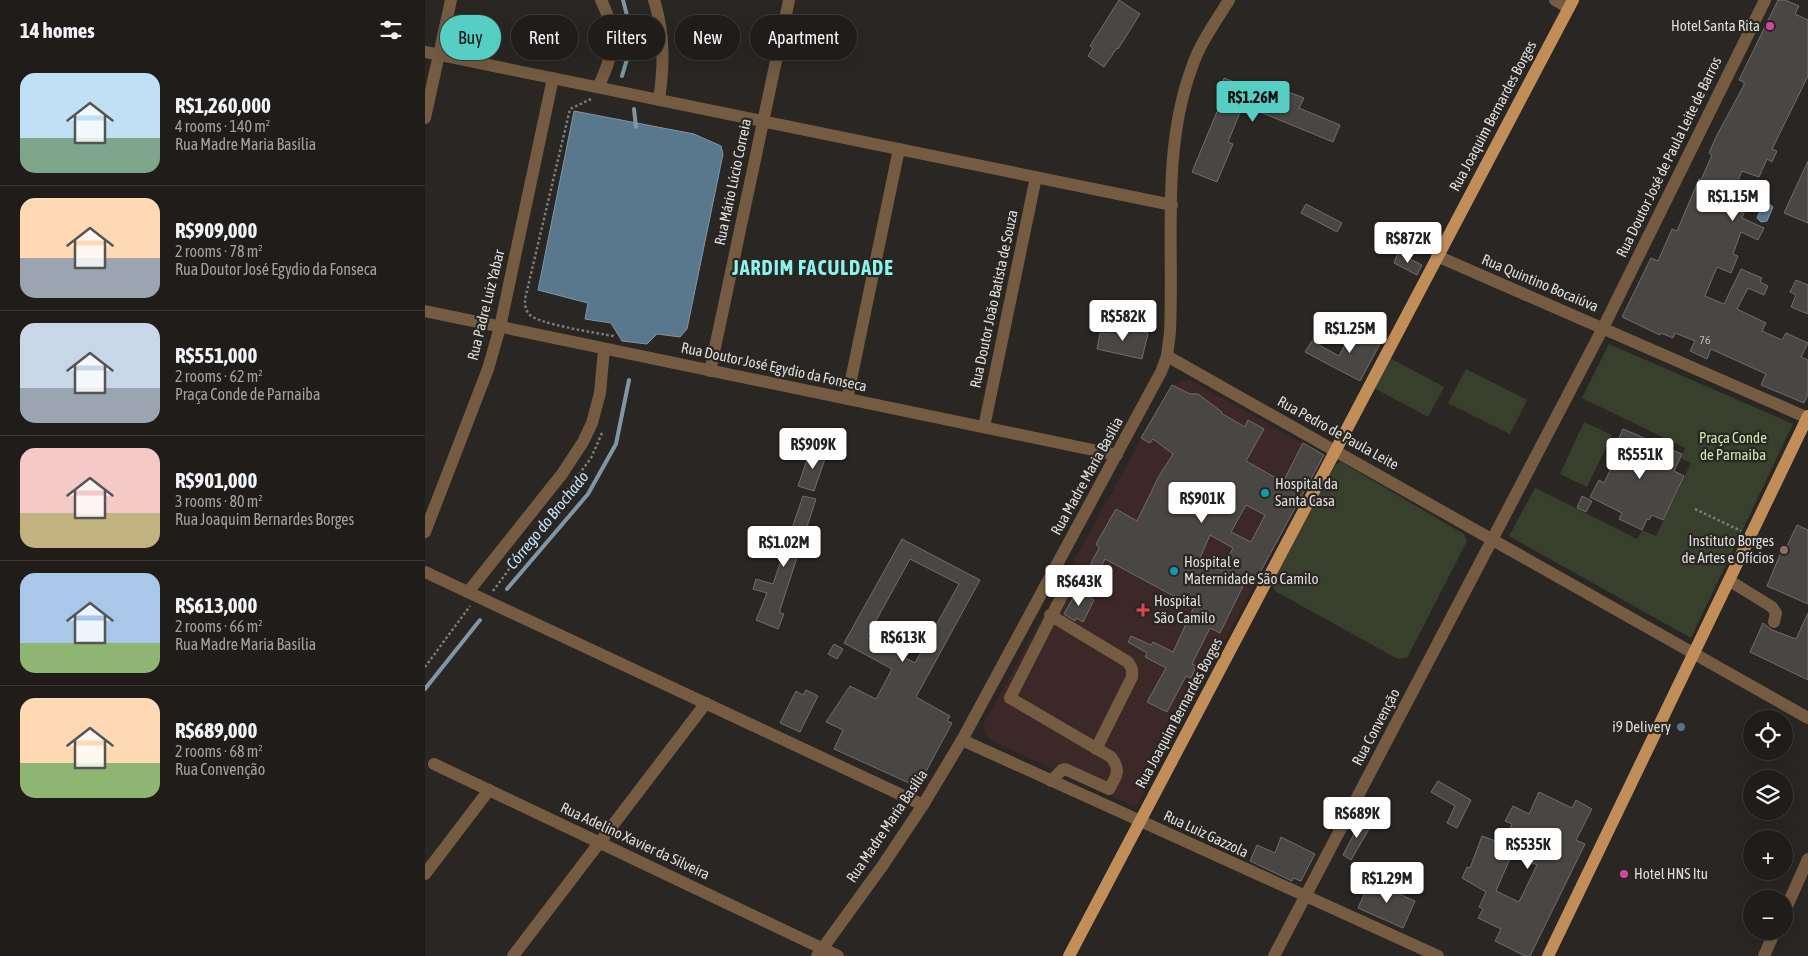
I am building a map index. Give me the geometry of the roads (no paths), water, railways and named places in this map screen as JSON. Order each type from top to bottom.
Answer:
[{"type":"main road","name":"Rua Joaquim Bernardes Borges","points":[[1069,956],[1571,4]]},
{"type":"main road","points":[[1548,956],[1808,417]]},
{"type":"street","points":[[425,118],[451,0]]},
{"type":"street","points":[[598,87],[609,65],[612,42],[611,29],[601,0]]},
{"type":"street","points":[[654,0],[660,21],[663,44],[663,70],[659,100]]},
{"type":"street","name":"Rua Mário Lúcio Correia","points":[[710,371],[789,0]]},
{"type":"street","name":"Rua Madre Maria Basília","points":[[820,952],[883,865],[923,805],[962,740],[1156,384],[1167,356],[1171,300],[1175,137],[1186,84],[1202,44],[1229,0]]},
{"type":"street","points":[[1555,0],[1571,4]]},
{"type":"street","name":"Rua Doutor José de Paula Leite de Barros","points":[[1603,328],[1765,0]]},
{"type":"street","points":[[425,52],[1172,206]]},
{"type":"street","name":"Rua Padre Luiz Yabar","points":[[425,532],[488,368],[500,327],[553,78]]},
{"type":"street","points":[[847,399],[899,149]]},
{"type":"street","name":"Rua Doutor João Batista de Souza","points":[[984,427],[1036,177]]},
{"type":"street","name":"Rua Quintino Bocaiúva","points":[[1437,256],[1603,328]]},
{"type":"street","name":"Rua Doutor José Egydio da Fonseca","points":[[425,311],[1117,455]]},
{"type":"street","points":[[1808,417],[1603,328],[1492,540],[1808,718]]},
{"type":"street","points":[[468,592],[562,474],[583,442],[592,423],[600,393],[604,348]]},
{"type":"street","name":"Rua Pedro de Paula Leite","points":[[1167,356],[1492,540]]},
{"type":"street","name":"Rua Convenção","points":[[1274,956],[1492,540]]},
{"type":"street","points":[[425,572],[923,805]]},
{"type":"street","points":[[1074,572],[1010,698],[1111,757],[1117,765],[1118,774],[1102,805]]},
{"type":"street","points":[[1730,582],[1772,607],[1776,613],[1774,622]]},
{"type":"street","points":[[1050,616],[1128,662],[1132,669],[1132,677],[1096,749]]},
{"type":"street","points":[[513,956],[706,703]]},
{"type":"street","name":"Rua Luiz Gazzola","points":[[962,740],[1305,898],[1437,956]]},
{"type":"street","name":"Rua Adelino Xavier da Silveira","points":[[434,764],[599,842],[820,952],[838,956]]},
{"type":"street","points":[[1051,781],[1065,769],[1109,789]]},
{"type":"street","points":[[425,874],[489,790]]},
{"type":"street","points":[[1793,893],[1808,859]]},
{"type":"street","points":[[1764,956],[1771,940]]},
{"type":"water","points":[[574,111],[694,134],[721,146],[723,154],[687,329],[680,337],[657,334],[647,344],[622,341],[611,323],[585,319],[588,303],[538,290]]},
{"type":"water","points":[[1767,202],[1773,207],[1767,221],[1761,222],[1757,218],[1763,203]]},
{"type":"waterway","name":"Córrego do Brochado","points":[[622,76],[633,39],[623,0]]},
{"type":"waterway","name":"Córrego do Brochado","points":[[634,109],[636,127]]},
{"type":"waterway","name":"Córrego do Brochado","points":[[507,589],[588,494],[616,444],[629,380]]},
{"type":"waterway","name":"Córrego do Brochado","points":[[425,689],[480,620]]},
{"type":"place","name":"Hotel Santa Rita","points":[[1770,26]]},
{"type":"place","name":"Hospital da Santa Casa","points":[[1265,493]]},
{"type":"place","name":"Instituto Borges de Artes e Ofícios","points":[[1784,550]]},
{"type":"place","name":"Hospital e Maternidade São Camilo","points":[[1174,571]]},
{"type":"place","name":"Hospital São Camilo","points":[[1143,610]]},
{"type":"place","name":"i9 Delivery","points":[[1681,727]]},
{"type":"place","name":"Hotel HNS Itu","points":[[1624,874]]},
{"type":"district","name":"JARDIM FACULDADE","points":[[813,268]]},
{"type":"park label","name":"Praça Conde de Parnaiba","points":[[1733,446]]}]
